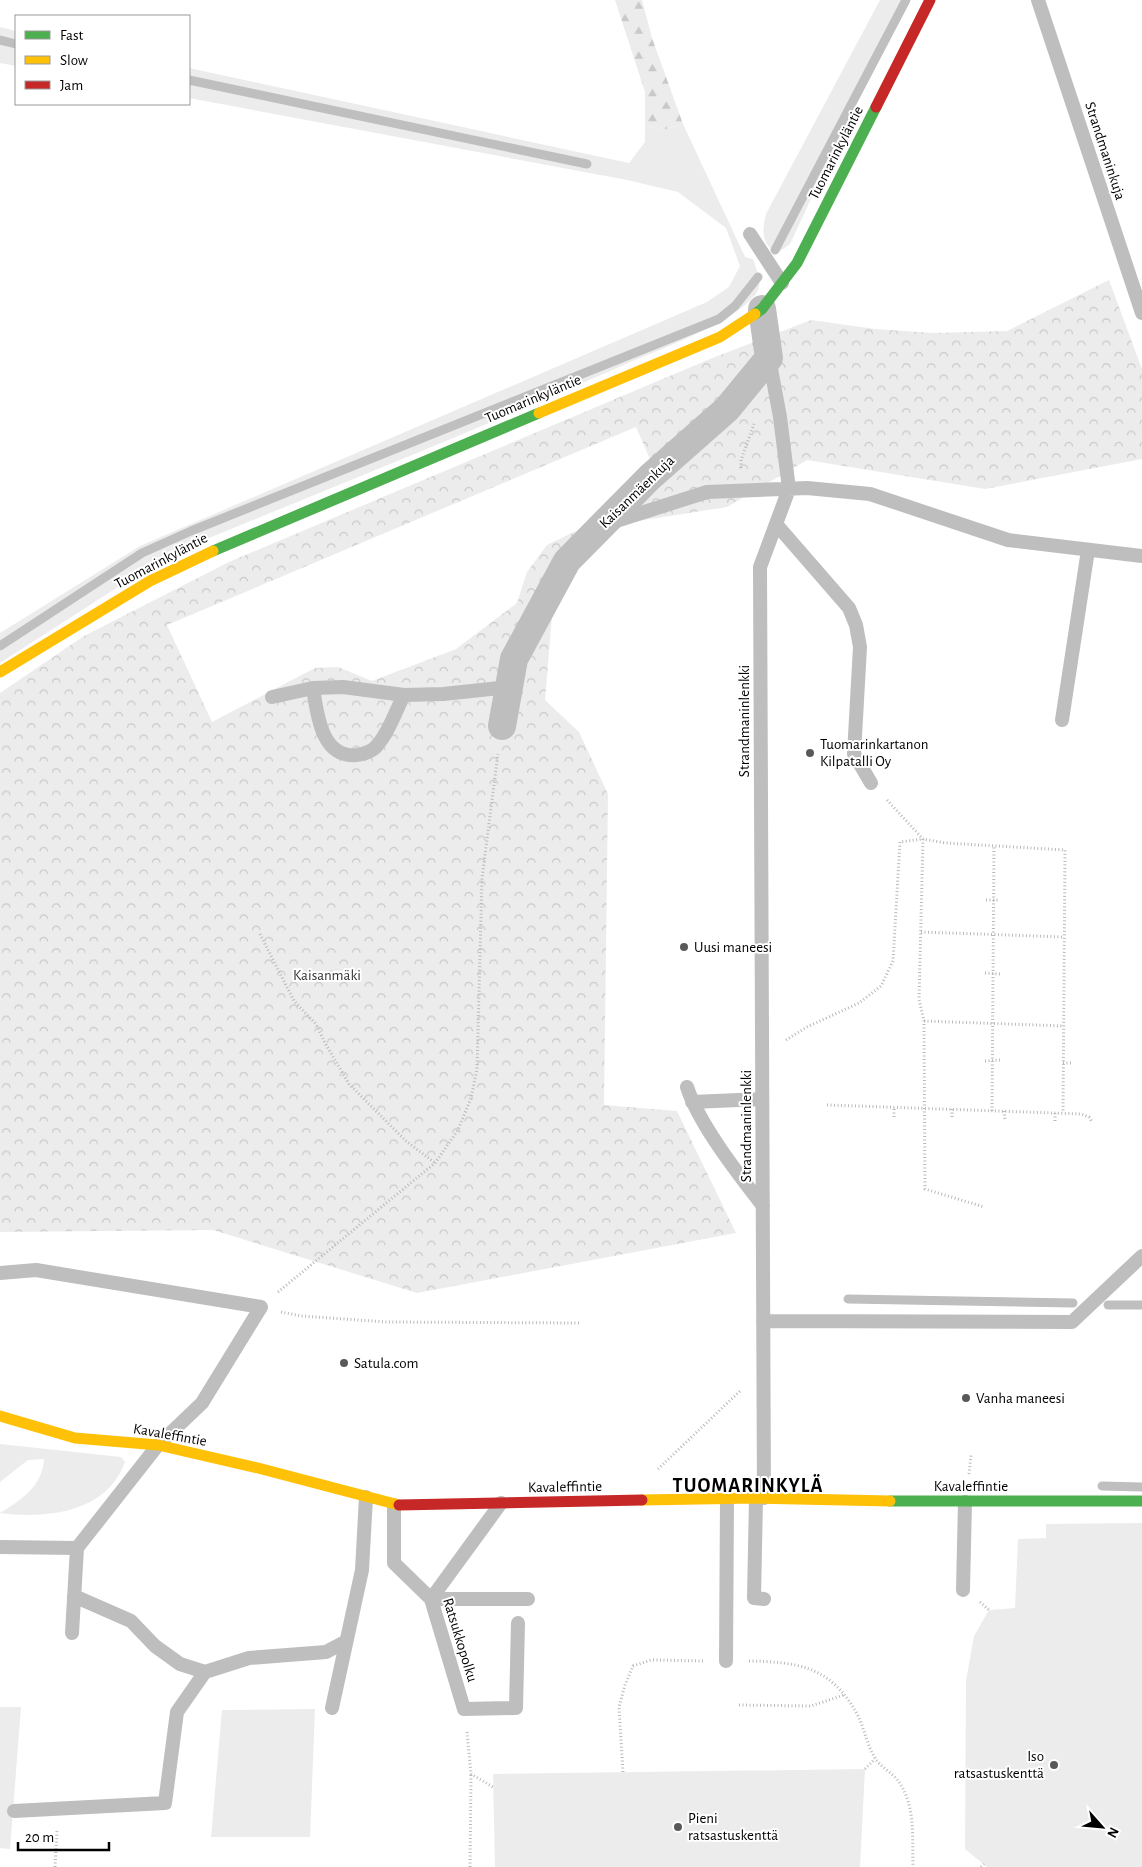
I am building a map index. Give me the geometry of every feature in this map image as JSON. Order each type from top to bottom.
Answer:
[{"type":"street","name":"Tuomarinkyläntie","points":[[0,672],[150,581],[237,538],[720,337],[762,309],[797,263],[930,0]]},
{"type":"street","points":[[762,309],[769,358]]},
{"type":"street","name":"Kaisanmäenkuja","points":[[502,726],[514,659],[567,561],[650,477],[727,409],[769,358]]},
{"type":"street","name":"Kavaleffintie","points":[[0,1416],[75,1438],[158,1445],[258,1468],[394,1505],[728,1498],[965,1502],[1142,1501]]},
{"type":"lane","name":"Strandmaninkuja","points":[[1038,0],[1142,313]]},
{"type":"lane","points":[[750,234],[782,283]]},
{"type":"lane","points":[[769,358],[780,417],[789,489]]},
{"type":"lane","points":[[599,529],[627,516],[707,492],[807,488],[870,494],[1008,540],[1142,556]]},
{"type":"lane","name":"Strandmaninlenkki","points":[[764,1599],[754,1598],[760,1498],[764,1368],[760,567],[789,489]]},
{"type":"lane","points":[[776,524],[849,608],[856,625],[860,647],[854,754],[871,782]]},
{"type":"lane","points":[[1062,720],[1088,550]]},
{"type":"lane","points":[[272,697],[313,688],[343,687],[404,695],[442,694],[509,687]]},
{"type":"lane","points":[[313,688],[317,717],[325,738],[336,750],[351,755],[365,754],[379,744],[404,695]]},
{"type":"lane","points":[[687,1087],[692,1102],[738,1174],[762,1206]]},
{"type":"lane","points":[[692,1102],[762,1099]]},
{"type":"lane","points":[[763,1321],[1072,1322],[1142,1256]]},
{"type":"lane","points":[[0,1273],[36,1270],[261,1307],[202,1403],[158,1445],[77,1548],[72,1633]]},
{"type":"lane","points":[[332,1708],[362,1570],[366,1497]]},
{"type":"lane","points":[[726,1661],[728,1498]]},
{"type":"lane","points":[[963,1590],[965,1502]]},
{"type":"lane","points":[[431,1599],[501,1503]]},
{"type":"lane","name":"Ratsukkopolku","points":[[394,1505],[394,1563],[431,1599],[464,1709]]},
{"type":"lane","points":[[0,1547],[77,1548]]},
{"type":"lane","points":[[74,1596],[131,1621],[155,1646],[180,1664],[205,1672],[249,1658],[326,1652],[345,1642]]},
{"type":"lane","points":[[431,1599],[528,1599]]},
{"type":"lane","points":[[464,1709],[516,1708],[518,1623]]},
{"type":"lane","points":[[14,1810],[165,1803],[177,1712],[205,1672]]},
{"type":"path","points":[[261,1307],[435,1163],[458,1130],[471,1098],[477,1069],[482,878],[502,726]]},
{"type":"path","points":[[871,782],[923,839],[919,1000],[924,1021],[926,1189],[984,1207]]},
{"type":"path","points":[[762,1055],[807,1027],[859,1003],[881,986],[893,961],[900,842],[923,839],[1065,850],[1063,1113]]},
{"type":"path","points":[[992,1111],[994,846]]},
{"type":"path","points":[[986,900],[1000,900]]},
{"type":"path","points":[[1064,900],[1071,900]]},
{"type":"path","points":[[921,932],[1064,937]]},
{"type":"path","points":[[260,934],[294,1001],[316,1024],[349,1084],[406,1141],[435,1163]]},
{"type":"path","points":[[985,972],[1000,974]]},
{"type":"path","points":[[1064,977],[1071,978]]},
{"type":"path","points":[[924,1021],[1064,1026]]},
{"type":"path","points":[[985,1061],[1000,1060]]},
{"type":"path","points":[[1063,1063],[1071,1063]]},
{"type":"path","points":[[827,1105],[1063,1113],[1087,1116],[1092,1122]]},
{"type":"path","points":[[894,1107],[894,1118]]},
{"type":"path","points":[[952,1109],[952,1119]]},
{"type":"path","points":[[1004,1111],[1005,1120]]},
{"type":"path","points":[[1055,1113],[1055,1121]]},
{"type":"path","points":[[261,1307],[301,1316],[388,1322],[579,1324]]},
{"type":"path","points":[[628,1500],[764,1368]]},
{"type":"path","points":[[623,1772],[619,1707],[633,1666],[651,1660],[785,1662],[815,1670],[838,1686],[856,1712],[875,1759],[898,1780],[908,1796],[912,1813],[913,1867]]},
{"type":"path","points":[[739,1706],[811,1706],[844,1695]]},
{"type":"path","points":[[464,1709],[471,1774],[470,1867]]},
{"type":"path","points":[[865,1769],[875,1759]]},
{"type":"path","points":[[471,1774],[493,1787]]},
{"type":"path","points":[[55,1867],[58,1808]]},
{"type":"green space","points":[[615,0],[642,0],[652,38],[683,124],[662,130],[645,125],[645,92]]},
{"type":"green space","points":[[880,0],[910,0],[842,133],[790,244],[778,253],[768,246],[764,237],[766,214]]},
{"type":"green space","points":[[0,27],[15,31],[15,66],[0,63]]},
{"type":"green space","points":[[190,68],[629,163],[645,142],[645,125],[662,130],[683,124],[745,257],[753,259],[759,278],[758,291],[744,306],[695,335],[463,434],[190,546],[149,567],[0,663],[0,633],[140,546],[707,302],[729,287],[740,266],[726,228],[678,192],[627,180],[190,98]]},
{"type":"green space","name":"Kaisanmäki","points":[[1109,280],[1142,369],[1142,459],[985,489],[807,460],[727,507],[625,523],[576,560],[554,591],[545,700],[579,732],[608,794],[604,1105],[677,1111],[736,1233],[417,1293],[213,1230],[0,1232],[0,693],[84,636],[229,562],[710,359],[811,320],[875,329],[933,333],[1007,331]],"holes":[[[636,427],[650,459],[597,521],[547,545],[527,572],[517,603],[456,649],[372,681],[338,667],[315,668],[212,722],[167,625]]]},
{"type":"green space","points":[[0,1444],[121,1457],[125,1462],[116,1479],[104,1492],[90,1502],[73,1509],[36,1515],[0,1513],[22,1498],[35,1485],[43,1469],[44,1459],[28,1460],[0,1482]]},
{"type":"green space","name":"Iso ratsastuskenttä","points":[[1142,1523],[1142,1867],[987,1867],[965,1849],[966,1681],[974,1636],[989,1610],[1015,1608],[1018,1539],[1046,1538],[1046,1524]]},
{"type":"green space","points":[[0,1707],[21,1707],[10,1849],[0,1848]]},
{"type":"green space","points":[[315,1709],[310,1837],[211,1837],[222,1710]]},
{"type":"green space","name":"Pieni ratsastuskenttä","points":[[865,1769],[860,1867],[495,1867],[493,1774]]},
{"type":"waterway","points":[[775,250],[906,0]]},
{"type":"waterway","points":[[0,40],[15,44]]},
{"type":"waterway","points":[[190,80],[587,164]]},
{"type":"waterway","points":[[0,646],[142,553],[191,531],[719,319],[735,306],[758,277]]},
{"type":"waterway","points":[[848,1299],[1073,1303]]},
{"type":"waterway","points":[[1108,1305],[1142,1305]]},
{"type":"waterway","points":[[1102,1486],[1142,1487]]},
{"type":"traffic: fast","points":[[755,314],[762,309],[797,263],[876,107]]},
{"type":"traffic: fast","points":[[213,551],[539,413]]},
{"type":"traffic: fast","points":[[890,1501],[1142,1501]]},
{"type":"traffic: slow","points":[[539,413],[720,337],[755,314]]},
{"type":"traffic: slow","points":[[0,672],[150,581],[213,551]]},
{"type":"traffic: slow","points":[[0,1416],[75,1438],[158,1445],[258,1468],[399,1505]]},
{"type":"traffic: slow","points":[[642,1500],[756,1498],[890,1501]]},
{"type":"traffic: jam","points":[[876,107],[930,0]]},
{"type":"traffic: jam","points":[[399,1505],[642,1500]]},
{"type":"place","name":"Tuomarinkartanon Kilpatalli Oy","points":[[810,753]]},
{"type":"place","name":"Uusi maneesi","points":[[684,947]]},
{"type":"place","name":"Satula.com","points":[[344,1363]]},
{"type":"place","name":"Vanha maneesi","points":[[966,1398]]},
{"type":"place","name":"Iso ratsastuskenttä","points":[[1054,1765]]},
{"type":"place","name":"Pieni ratsastuskenttä","points":[[678,1827]]},
{"type":"district","name":"TUOMARINKYLÄ","points":[[748,1486]]}]
